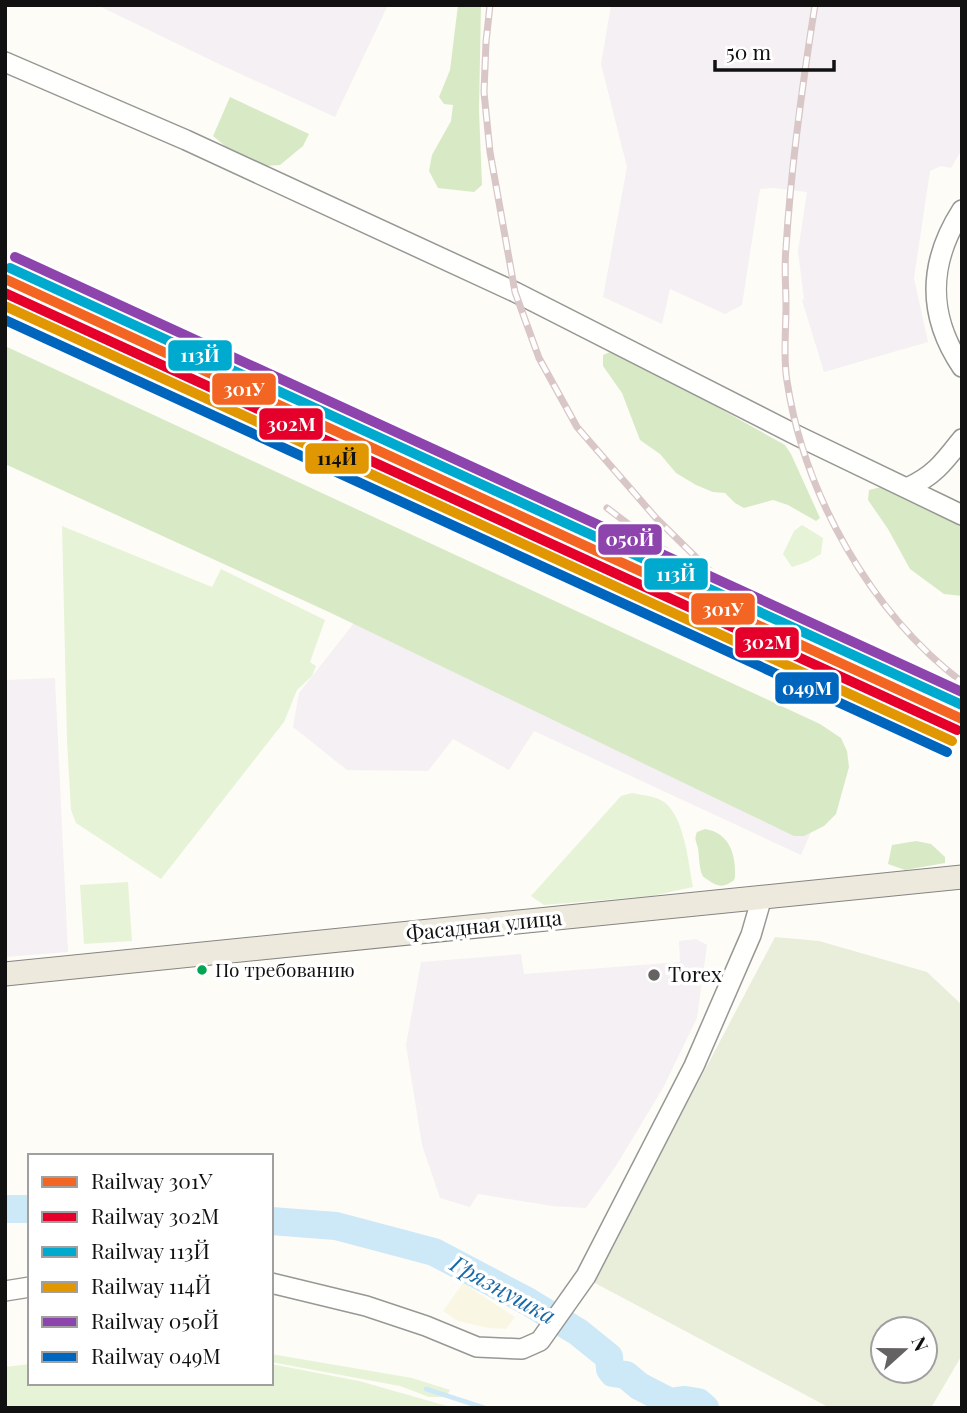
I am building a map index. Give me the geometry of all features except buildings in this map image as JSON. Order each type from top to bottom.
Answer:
[{"type":"main road","name":"Фасадная улица","points":[[5,974],[962,877]]},
{"type":"street","points":[[5,62],[202,148],[515,292],[798,436],[962,515]]},
{"type":"street","points":[[962,210],[951,228],[939,262],[935,285],[941,326],[947,343],[962,367]]},
{"type":"street","points":[[907,488],[937,470],[962,439]]},
{"type":"street","points":[[273,1284],[366,1307],[426,1326],[477,1347],[522,1349],[540,1341],[586,1276],[694,1066],[751,935],[762,897]]},
{"type":"street","points":[[5,1291],[28,1287]]},
{"type":"shaded area","points":[[97,5],[388,5],[335,117]]},
{"type":"shaded area","points":[[611,5],[962,5],[962,149],[951,168],[941,166],[930,171],[914,278],[928,342],[824,372],[802,300],[798,251],[807,192],[760,189],[742,305],[725,314],[670,289],[662,324],[603,297],[627,167],[601,64]]},
{"type":"shaded area","points":[[365,609],[815,823],[801,855],[534,731],[509,770],[453,739],[428,771],[347,770],[293,727],[299,693]]},
{"type":"shaded area","points":[[55,678],[68,952],[5,957],[5,680]]},
{"type":"shaded area","points":[[696,939],[707,945],[697,1018],[663,1088],[616,1166],[586,1208],[552,1206],[478,1194],[470,1207],[440,1198],[422,1145],[406,1045],[421,962],[521,954],[524,974],[680,962],[679,941]]},
{"type":"shaded area","points":[[463,1283],[515,1317],[506,1329],[458,1321],[443,1311]]},
{"type":"green space","points":[[458,5],[481,5],[479,110],[482,185],[474,192],[438,188],[429,171],[432,155],[451,121],[453,105],[444,104],[439,97],[450,70]]},
{"type":"green space","points":[[230,97],[309,134],[303,146],[280,165],[265,166],[232,152],[213,136]]},
{"type":"green space","points":[[5,346],[820,724],[841,738],[847,751],[849,767],[836,814],[824,826],[804,836],[794,836],[331,613],[5,464]]},
{"type":"green space","points":[[610,352],[622,354],[785,445],[820,518],[816,521],[773,500],[744,508],[725,493],[713,492],[676,473],[660,454],[640,440],[622,393],[603,366],[603,355]]},
{"type":"green space","points":[[889,485],[962,523],[962,596],[944,594],[910,569],[868,500],[869,490]]},
{"type":"green space","points":[[802,525],[823,538],[821,554],[792,567],[783,554],[794,531]]},
{"type":"green space","points":[[62,526],[212,587],[221,569],[325,620],[310,662],[316,666],[312,676],[297,690],[284,722],[161,879],[76,823],[71,810]]},
{"type":"green space","points":[[632,793],[657,798],[671,809],[681,829],[693,887],[652,896],[544,905],[531,896],[621,796]]},
{"type":"green space","points":[[705,829],[714,831],[726,840],[733,853],[735,877],[727,884],[715,884],[701,872],[696,836],[697,832]]},
{"type":"green space","points":[[916,841],[931,844],[945,857],[945,863],[905,870],[888,864],[892,845]]},
{"type":"green space","points":[[128,882],[132,941],[84,944],[80,885]]},
{"type":"green space","points":[[775,937],[819,941],[927,972],[962,1005],[962,1355],[931,1408],[830,1408],[593,1282]]},
{"type":"green space","points":[[273,1354],[412,1378],[450,1390],[446,1397],[429,1397],[400,1386],[273,1362]]},
{"type":"green space","points":[[28,1364],[28,1385],[273,1385],[273,1364],[359,1381],[454,1408],[5,1408],[5,1367]]},
{"type":"waterway","name":"Грязнушка","points":[[5,1209],[28,1209]]},
{"type":"waterway","name":"Грязнушка","points":[[273,1221],[336,1226],[434,1252],[527,1301],[578,1332],[609,1357],[613,1373],[626,1375],[639,1386],[670,1402],[698,1402],[705,1408]]},
{"type":"waterway","points":[[426,1389],[485,1408]]},
{"type":"railway","points":[[490,5],[484,92],[490,152],[515,292],[539,358],[577,427],[656,518],[711,572],[771,613]]},
{"type":"railway","points":[[815,5],[798,126],[785,255],[785,363],[796,424],[809,466],[846,548],[898,621],[929,654],[962,682]]},
{"type":"railway","points":[[607,508],[656,545],[702,572]]},
{"type":"railway","points":[[763,608],[810,634],[962,690]]},
{"type":"rail line","name":"050Й","points":[[15,257],[962,692]]},
{"type":"rail line","name":"113Й","points":[[10,268],[962,705]]},
{"type":"rail line","name":"301У","points":[[5,279],[962,719]]},
{"type":"rail line","name":"302М","points":[[5,293],[957,730]]},
{"type":"rail line","name":"114Й","points":[[5,306],[952,741]]},
{"type":"rail line","name":"049М","points":[[5,320],[947,752]]},
{"type":"place","name":"По требованию","points":[[202,970]]},
{"type":"place","name":"Torex","points":[[654,975]]}]
